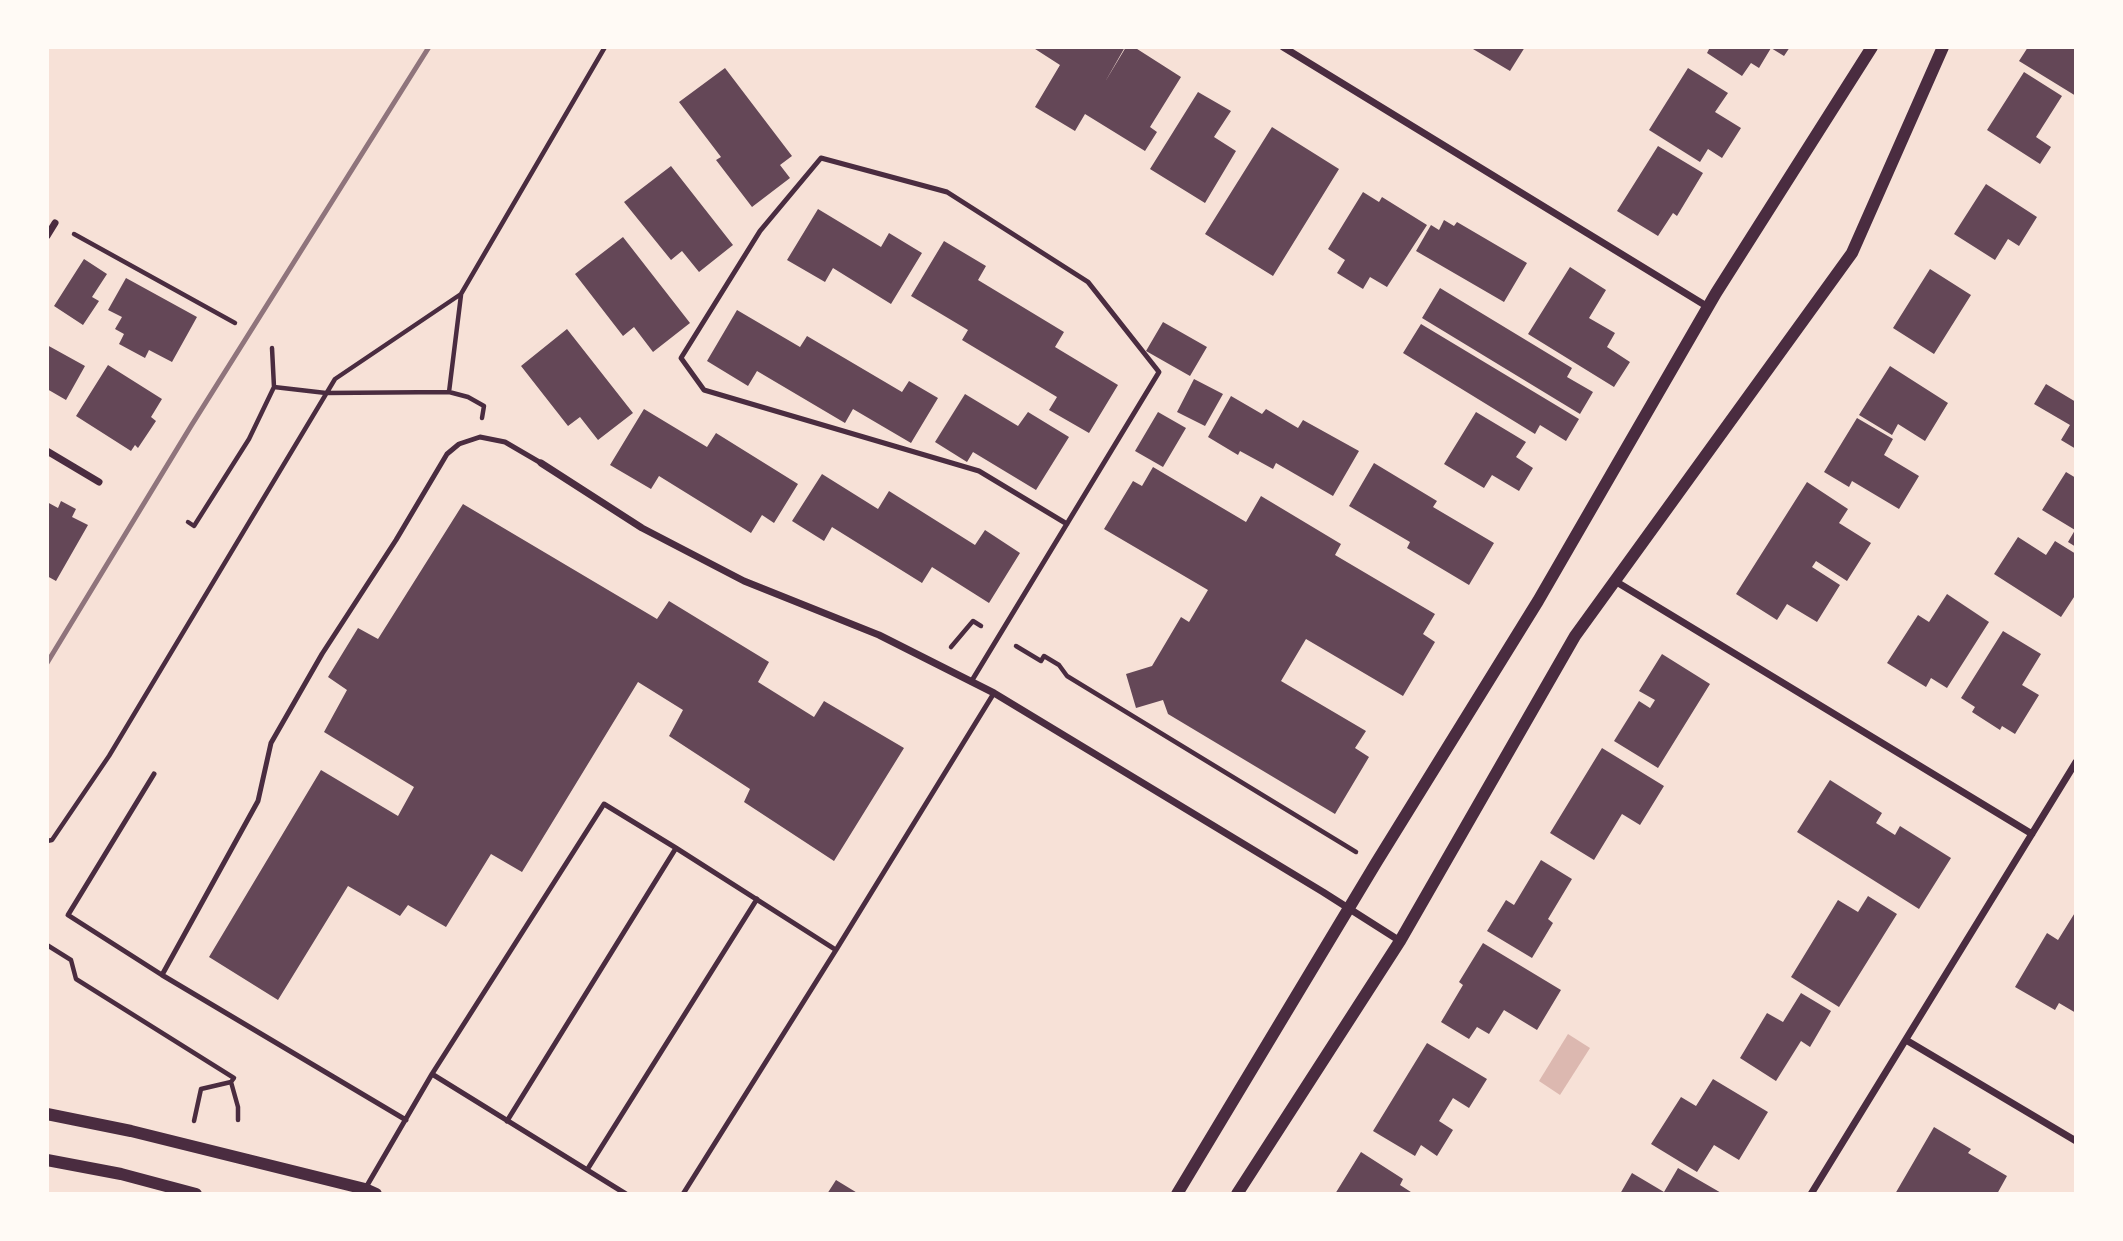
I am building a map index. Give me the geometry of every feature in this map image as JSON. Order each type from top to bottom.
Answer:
[{"type":"street","points":[[1283,47],[1708,307]]},
{"type":"street","points":[[1177,1194],[1376,863],[1538,601],[1708,307],[1872,47]]},
{"type":"street","points":[[1237,1194],[1400,941],[1575,636],[1852,253],[1943,47]]},
{"type":"street","points":[[47,236],[55,223]]},
{"type":"street","points":[[47,451],[99,482]]},
{"type":"street","points":[[541,463],[642,528],[744,581],[879,635],[994,693],[1400,941]]},
{"type":"street","points":[[1615,581],[2032,834]]},
{"type":"street","points":[[1811,1194],[2076,762]]},
{"type":"street","points":[[1906,1040],[2076,1142]]},
{"type":"street","points":[[47,1114],[131,1131],[365,1193]]},
{"type":"street","points":[[47,1160],[121,1174],[196,1194]]},
{"type":"lane","points":[[971,682],[1000,636],[1159,372],[1088,282],[947,192],[821,158],[760,231],[681,358],[704,390],[979,471],[1067,524]]},
{"type":"lane","points":[[162,975],[258,801],[271,743],[322,654],[396,540],[447,454],[459,444],[480,437],[505,442],[541,463]]},
{"type":"lane","points":[[683,1194],[994,693]]},
{"type":"lane","points":[[153,774],[68,915],[162,975],[406,1120]]},
{"type":"lane","points":[[365,1193],[432,1074],[604,804],[836,950]]},
{"type":"lane","points":[[508,1121],[676,848]]},
{"type":"lane","points":[[587,1170],[757,900]]},
{"type":"lane","points":[[432,1074],[626,1194]]},
{"type":"path","points":[[449,393],[461,294],[605,47]]},
{"type":"path","points":[[55,223],[235,323]]},
{"type":"path","points":[[47,841],[52,840],[109,756],[335,379],[461,294]]},
{"type":"path","points":[[188,522],[194,526],[249,439],[274,387],[272,348]]},
{"type":"path","points":[[274,387],[326,393],[449,393],[468,397],[484,406],[480,437]]},
{"type":"path","points":[[950,648],[972,621],[1041,661],[1044,656],[1059,665],[1067,676],[1376,863]]},
{"type":"path","points":[[47,945],[71,960],[76,979],[234,1078],[232,1082],[238,1119]]},
{"type":"path","points":[[190,1146],[201,1089],[232,1082]]},
{"type":"shaded area","points":[[1568,1034],[1590,1048],[1560,1095],[1539,1081]]},
{"type":"building","points":[[1032,47],[1125,47],[1105,82],[1126,47],[1134,47],[1181,77],[1150,127],[1157,132],[1145,151],[1085,114],[1075,131],[1035,107],[1060,65]]},
{"type":"building","points":[[1525,47],[1510,71],[1473,49]]},
{"type":"building","points":[[1710,47],[1790,47],[1784,56],[1771,48],[1759,68],[1751,63],[1742,76],[1707,53]]},
{"type":"building","points":[[2028,47],[2076,47],[2076,96],[2019,61]]},
{"type":"building","points":[[725,68],[792,156],[780,165],[790,178],[752,207],[716,160],[721,157],[679,102]]},
{"type":"building","points":[[1688,68],[1728,93],[1715,112],[1741,128],[1722,158],[1708,149],[1700,162],[1649,130]]},
{"type":"building","points":[[2024,72],[2062,96],[2036,137],[2051,147],[2040,164],[1987,130]]},
{"type":"building","points":[[1198,92],[1231,111],[1214,137],[1236,151],[1205,203],[1150,169]]},
{"type":"building","points":[[1272,127],[1339,169],[1273,276],[1205,234]]},
{"type":"building","points":[[1658,146],[1703,173],[1677,216],[1673,213],[1658,236],[1617,211]]},
{"type":"building","points":[[671,166],[733,245],[699,272],[682,251],[671,260],[624,202]]},
{"type":"building","points":[[1986,184],[2037,217],[2019,246],[2008,239],[1995,260],[1954,234]]},
{"type":"building","points":[[1363,192],[1379,202],[1382,197],[1427,225],[1387,287],[1370,277],[1363,289],[1337,273],[1345,260],[1328,249]]},
{"type":"building","points":[[818,209],[881,247],[889,233],[922,253],[891,304],[833,268],[825,282],[787,260]]},
{"type":"building","points":[[1444,220],[1454,226],[1457,222],[1527,263],[1504,302],[1416,251],[1431,225],[1439,230]]},
{"type":"building","points":[[623,237],[690,323],[653,352],[634,327],[623,336],[575,274]]},
{"type":"building","points":[[944,241],[986,266],[978,280],[1064,332],[1055,347],[1118,385],[1089,433],[1049,410],[1057,397],[962,340],[968,330],[911,296]]},
{"type":"building","points":[[84,259],[107,274],[92,297],[99,301],[83,325],[54,306]]},
{"type":"building","points":[[1570,267],[1606,290],[1589,318],[1615,333],[1607,347],[1630,362],[1614,387],[1528,334]]},
{"type":"building","points":[[1930,269],[1971,295],[1934,354],[1893,328]]},
{"type":"building","points":[[126,278],[197,317],[172,362],[149,350],[145,358],[119,344],[124,334],[115,329],[122,317],[108,310]]},
{"type":"building","points":[[1440,288],[1572,368],[1567,377],[1593,392],[1580,414],[1422,318]]},
{"type":"building","points":[[737,310],[800,347],[807,336],[902,392],[909,381],[938,398],[911,443],[853,409],[845,423],[757,371],[748,386],[707,361]]},
{"type":"building","points":[[1163,322],[1207,347],[1190,376],[1146,351]]},
{"type":"building","points":[[1421,324],[1579,419],[1566,441],[1540,425],[1535,434],[1403,353]]},
{"type":"building","points":[[567,329],[633,413],[598,440],[580,417],[568,426],[521,366]]},
{"type":"building","points":[[47,345],[85,366],[66,400],[47,389]]},
{"type":"building","points":[[108,365],[162,399],[151,417],[156,421],[138,448],[135,445],[131,451],[76,416]]},
{"type":"building","points":[[1890,366],[1948,403],[1925,441],[1898,424],[1892,435],[1859,415]]},
{"type":"building","points":[[1194,379],[1223,394],[1205,426],[1177,412]]},
{"type":"building","points":[[2046,384],[2076,402],[2076,449],[2061,440],[2070,425],[2034,404]]},
{"type":"building","points":[[965,394],[1018,426],[1028,412],[1069,437],[1036,490],[973,452],[967,462],[935,442]]},
{"type":"building","points":[[1231,396],[1262,414],[1266,409],[1298,428],[1303,420],[1359,451],[1333,496],[1276,463],[1273,469],[1240,451],[1238,455],[1208,437]]},
{"type":"building","points":[[644,409],[707,447],[716,433],[798,484],[774,523],[762,515],[751,533],[659,476],[651,489],[610,465]]},
{"type":"building","points":[[1158,412],[1186,428],[1163,467],[1135,451]]},
{"type":"building","points":[[1476,412],[1526,442],[1516,457],[1533,468],[1519,491],[1492,475],[1484,488],[1444,464]]},
{"type":"building","points":[[1857,418],[1893,439],[1884,455],[1919,476],[1899,509],[1852,481],[1849,487],[1824,472]]},
{"type":"building","points":[[1374,463],[1437,501],[1433,507],[1494,543],[1469,585],[1407,548],[1410,542],[1349,506]]},
{"type":"building","points":[[1153,467],[1246,522],[1261,496],[1341,544],[1335,555],[1435,614],[1423,634],[1435,642],[1403,696],[1306,639],[1281,681],[1366,731],[1355,748],[1369,757],[1335,814],[1168,714],[1163,700],[1136,708],[1126,674],[1152,666],[1181,617],[1189,622],[1208,590],[1104,529],[1133,481],[1142,486]]},
{"type":"building","points":[[2066,472],[2076,478],[2076,547],[2068,542],[2075,530],[2042,510]]},
{"type":"building","points":[[822,474],[878,509],[889,491],[975,545],[985,530],[1020,553],[989,603],[932,567],[922,583],[832,527],[824,541],[792,521]]},
{"type":"building","points":[[1807,482],[1848,509],[1839,523],[1871,543],[1847,581],[1816,561],[1812,567],[1840,585],[1817,622],[1787,604],[1777,620],[1736,594]]},
{"type":"building","points":[[61,501],[76,509],[72,517],[88,525],[56,581],[47,576],[47,502],[58,508]]},
{"type":"building","points":[[463,504],[657,619],[669,601],[769,662],[758,682],[814,717],[824,701],[904,748],[834,861],[744,802],[750,789],[669,736],[683,710],[638,682],[522,872],[491,854],[446,927],[408,905],[400,916],[348,886],[278,1000],[209,957],[321,770],[398,816],[414,787],[324,732],[347,690],[328,677],[358,628],[378,639]]},
{"type":"building","points":[[2018,537],[2046,555],[2055,541],[2076,554],[2076,594],[2061,617],[1994,574]]},
{"type":"building","points":[[1947,594],[1989,622],[1947,688],[1931,678],[1926,687],[1887,663],[1918,615],[1929,622]]},
{"type":"building","points":[[2003,631],[2041,654],[2022,685],[2039,695],[2015,734],[2002,726],[2000,730],[1972,712],[1975,707],[1961,698]]},
{"type":"building","points":[[1662,654],[1710,684],[1658,768],[1614,741],[1639,701],[1650,708],[1655,700],[1639,691]]},
{"type":"building","points":[[1602,748],[1664,786],[1640,825],[1622,814],[1594,860],[1550,833]]},
{"type":"building","points":[[1830,780],[1882,813],[1876,823],[1895,835],[1900,826],[1951,858],[1919,909],[1797,832]]},
{"type":"building","points":[[1541,860],[1572,879],[1548,919],[1553,923],[1532,958],[1487,931],[1506,900],[1514,905]]},
{"type":"building","points":[[1868,896],[1897,914],[1839,1007],[1791,977],[1838,900],[1858,912]]},
{"type":"building","points":[[2076,911],[2076,1013],[2059,1003],[2055,1010],[2015,987],[2047,933],[2058,940]]},
{"type":"building","points":[[1483,943],[1561,990],[1537,1030],[1504,1010],[1489,1034],[1477,1027],[1469,1039],[1441,1022],[1463,985],[1459,982]]},
{"type":"building","points":[[1801,993],[1831,1011],[1810,1047],[1801,1041],[1776,1081],[1740,1058],[1767,1013],[1783,1022]]},
{"type":"building","points":[[1427,1043],[1487,1079],[1469,1108],[1453,1098],[1439,1121],[1453,1130],[1437,1156],[1421,1145],[1415,1156],[1373,1131]]},
{"type":"building","points":[[1713,1079],[1768,1112],[1739,1160],[1714,1145],[1697,1172],[1651,1144],[1681,1097],[1696,1106]]},
{"type":"building","points":[[1934,1127],[1971,1149],[1968,1153],[2007,1176],[1997,1194],[1895,1194]]},
{"type":"building","points":[[1361,1152],[1403,1179],[1400,1185],[1414,1194],[1335,1194]]},
{"type":"building","points":[[1678,1168],[1723,1194],[1620,1194],[1632,1173],[1664,1192]]},
{"type":"building","points":[[836,1180],[859,1194],[827,1194]]},
{"type":"railway","points":[[47,663],[191,426],[429,47]]}]
